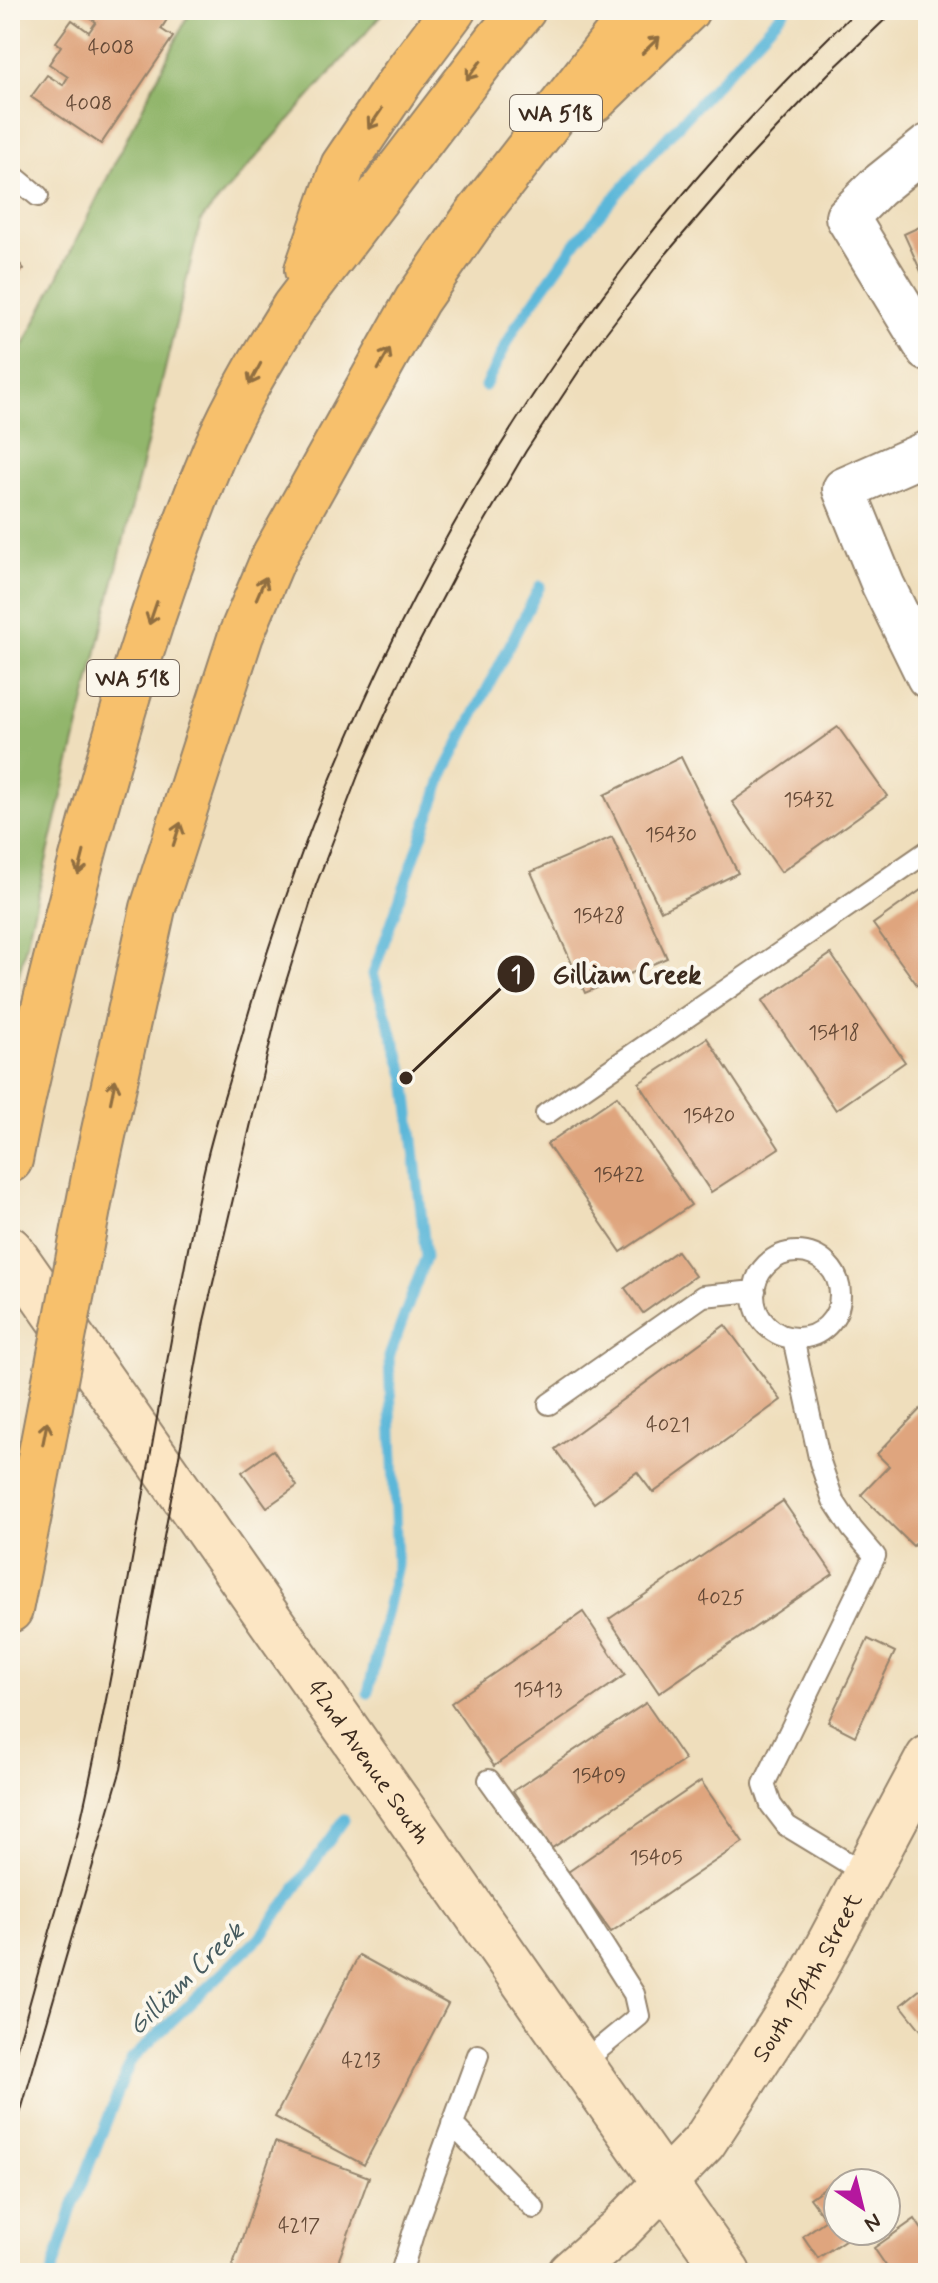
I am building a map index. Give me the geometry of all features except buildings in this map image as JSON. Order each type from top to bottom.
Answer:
[{"type":"highway","points":[[294,307],[343,166],[453,10]]},
{"type":"highway","name":"WA 518","points":[[10,1160],[28,1069],[102,780],[153,613],[216,448],[269,347],[294,307],[523,10]]},
{"type":"highway","name":"WA 518","points":[[10,1610],[96,1167],[153,908],[241,635],[275,554],[417,300],[475,217],[636,10]]},
{"type":"highway","points":[[475,217],[687,10]]},
{"type":"street","points":[[928,146],[877,187],[847,217],[928,350]]},
{"type":"street","points":[[928,452],[844,489],[883,585],[928,677]]},
{"type":"street","name":"42nd Avenue South","points":[[10,1249],[728,2273]]},
{"type":"street","name":"South 154th Street","points":[[570,2273],[621,2228],[704,2142],[809,1981],[928,1758]]},
{"type":"lane","points":[[10,173],[38,196]]},
{"type":"lane","points":[[546,1114],[928,851]]},
{"type":"lane","points":[[802,1252],[818,1258],[831,1268],[840,1292],[836,1316],[825,1329],[809,1337],[793,1338],[777,1333],[764,1322],[756,1308],[755,1291],[760,1275],[770,1262],[785,1254],[802,1252]]},
{"type":"lane","points":[[549,1404],[703,1296],[755,1291]]},
{"type":"lane","points":[[793,1338],[820,1462],[833,1500],[875,1556],[764,1784],[771,1805],[787,1826],[866,1874]]},
{"type":"lane","points":[[489,1780],[568,1890],[634,1994],[639,2016],[582,2063]]},
{"type":"lane","points":[[401,2273],[478,2055]]},
{"type":"lane","points":[[452,2124],[534,2208]]},
{"type":"green space","points":[[191,10],[386,10],[201,220],[10,1011],[10,373]]},
{"type":"waterway","points":[[485,386],[516,326],[577,241],[650,156],[785,10]]},
{"type":"waterway","name":"Gilliam Creek","points":[[368,1693],[397,1565],[389,1357],[426,1257],[406,1078],[373,974],[445,771],[540,586]]},
{"type":"waterway","name":"Gilliam Creek","points":[[52,2273],[71,2211],[131,2060],[263,1934],[344,1820]]},
{"type":"tram line","points":[[10,2070],[75,1842],[96,1749],[208,1153],[286,898],[340,755],[404,617],[476,485],[558,358],[648,237],[748,121],[857,10]]},
{"type":"tram line","points":[[10,2148],[121,1769],[204,1321],[280,1001],[316,885],[359,773],[409,662],[465,555],[526,451],[593,350],[666,254],[745,162],[828,74],[895,10]]},
{"type":"place","name":"Gilliam Creek","points":[[406,1078]]}]
